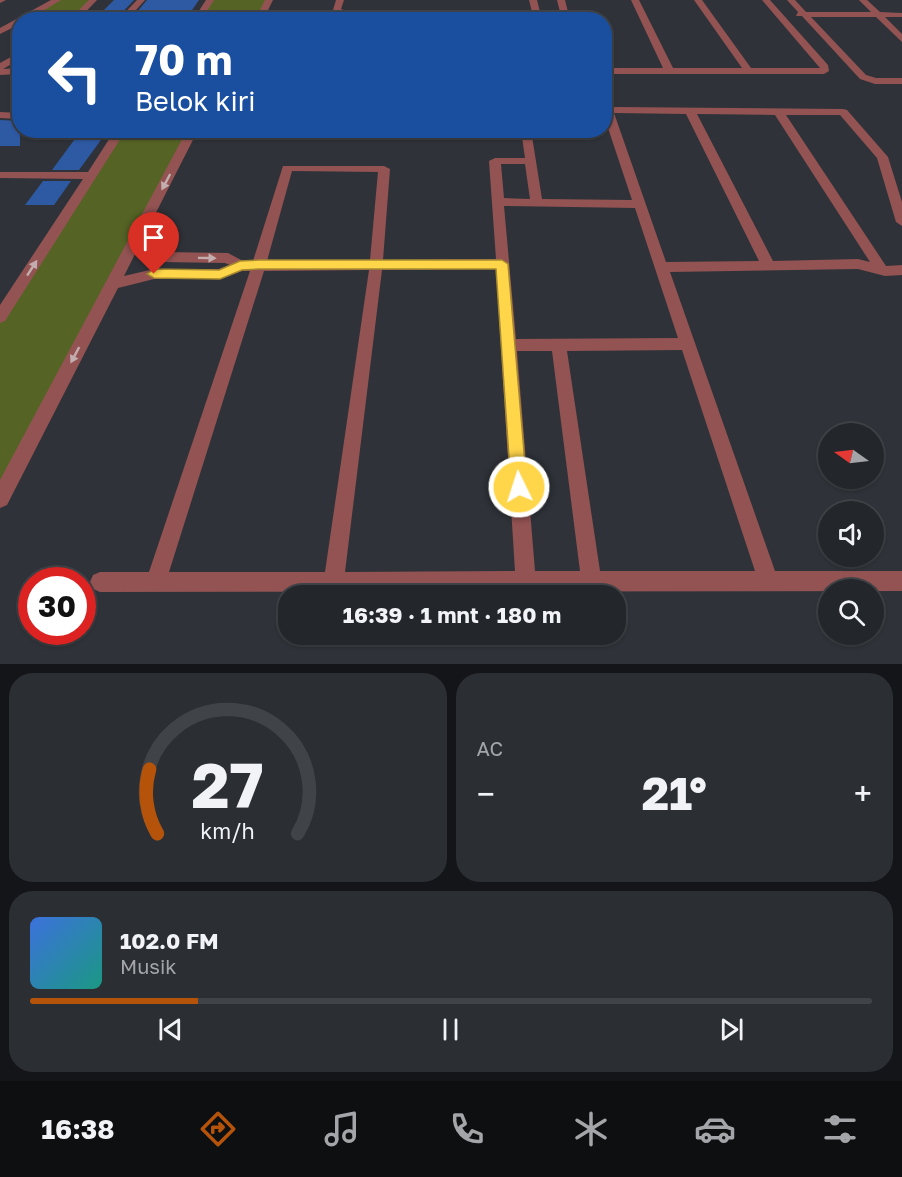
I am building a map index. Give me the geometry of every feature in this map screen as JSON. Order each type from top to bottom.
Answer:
[{"type":"street","points":[[35,12],[57,0]]},
{"type":"street","points":[[81,12],[93,0]]},
{"type":"street","points":[[130,12],[141,0]]},
{"type":"street","points":[[635,0],[670,72]]},
{"type":"street","points":[[698,0],[748,72]]},
{"type":"street","points":[[612,71],[819,72],[824,70],[825,68],[766,0]]},
{"type":"street","points":[[791,0],[863,77],[875,81],[902,81]]},
{"type":"street","points":[[864,0],[902,39]]},
{"type":"street","points":[[370,12],[399,10],[430,12]]},
{"type":"street","points":[[777,14],[902,15]]},
{"type":"street","points":[[612,105],[690,111],[843,112],[882,156],[902,222]]},
{"type":"street","points":[[690,111],[768,265]]},
{"type":"street","points":[[778,111],[882,270]]},
{"type":"street","points":[[612,124],[768,581]]},
{"type":"street","points":[[0,317],[115,138]]},
{"type":"street","points":[[0,499],[189,138]]},
{"type":"street","points":[[527,138],[537,203]]},
{"type":"street","points":[[526,581],[495,161],[530,161]]},
{"type":"street","points":[[156,581],[259,265],[282,168],[384,169],[376,265],[334,581]]},
{"type":"street","points":[[0,175],[92,176]]},
{"type":"street","points":[[497,202],[638,204]]},
{"type":"street","points":[[132,248],[161,257],[228,258],[240,266]]},
{"type":"street","points":[[154,274],[161,257]]},
{"type":"street","points":[[112,284],[154,274],[220,274],[240,266],[259,265],[502,264]]},
{"type":"street","points":[[660,267],[858,264],[882,270],[902,270]]},
{"type":"street","points":[[508,345],[687,344]]},
{"type":"street","points":[[559,345],[591,581]]},
{"type":"street","points":[[100,582],[902,581]]},
{"type":"green space","points":[[57,0],[93,0],[80,12],[35,12]]},
{"type":"green space","points":[[210,0],[269,0],[263,12],[202,12]]},
{"type":"green space","points":[[116,138],[189,138],[0,499],[0,317]]},
{"type":"building","points":[[114,0],[134,0],[123,12],[102,12]]},
{"type":"building","points":[[147,0],[199,0],[191,12],[137,12]]},
{"type":"building","points":[[0,120],[12,121],[12,138],[20,138],[20,146],[0,146]]},
{"type":"building","points":[[76,138],[102,138],[79,170],[52,170]]},
{"type":"building","points":[[43,181],[71,181],[54,205],[25,205]]},
{"type":"route","points":[[154,274],[220,274],[240,266],[259,265],[502,264],[519,487]]}]
